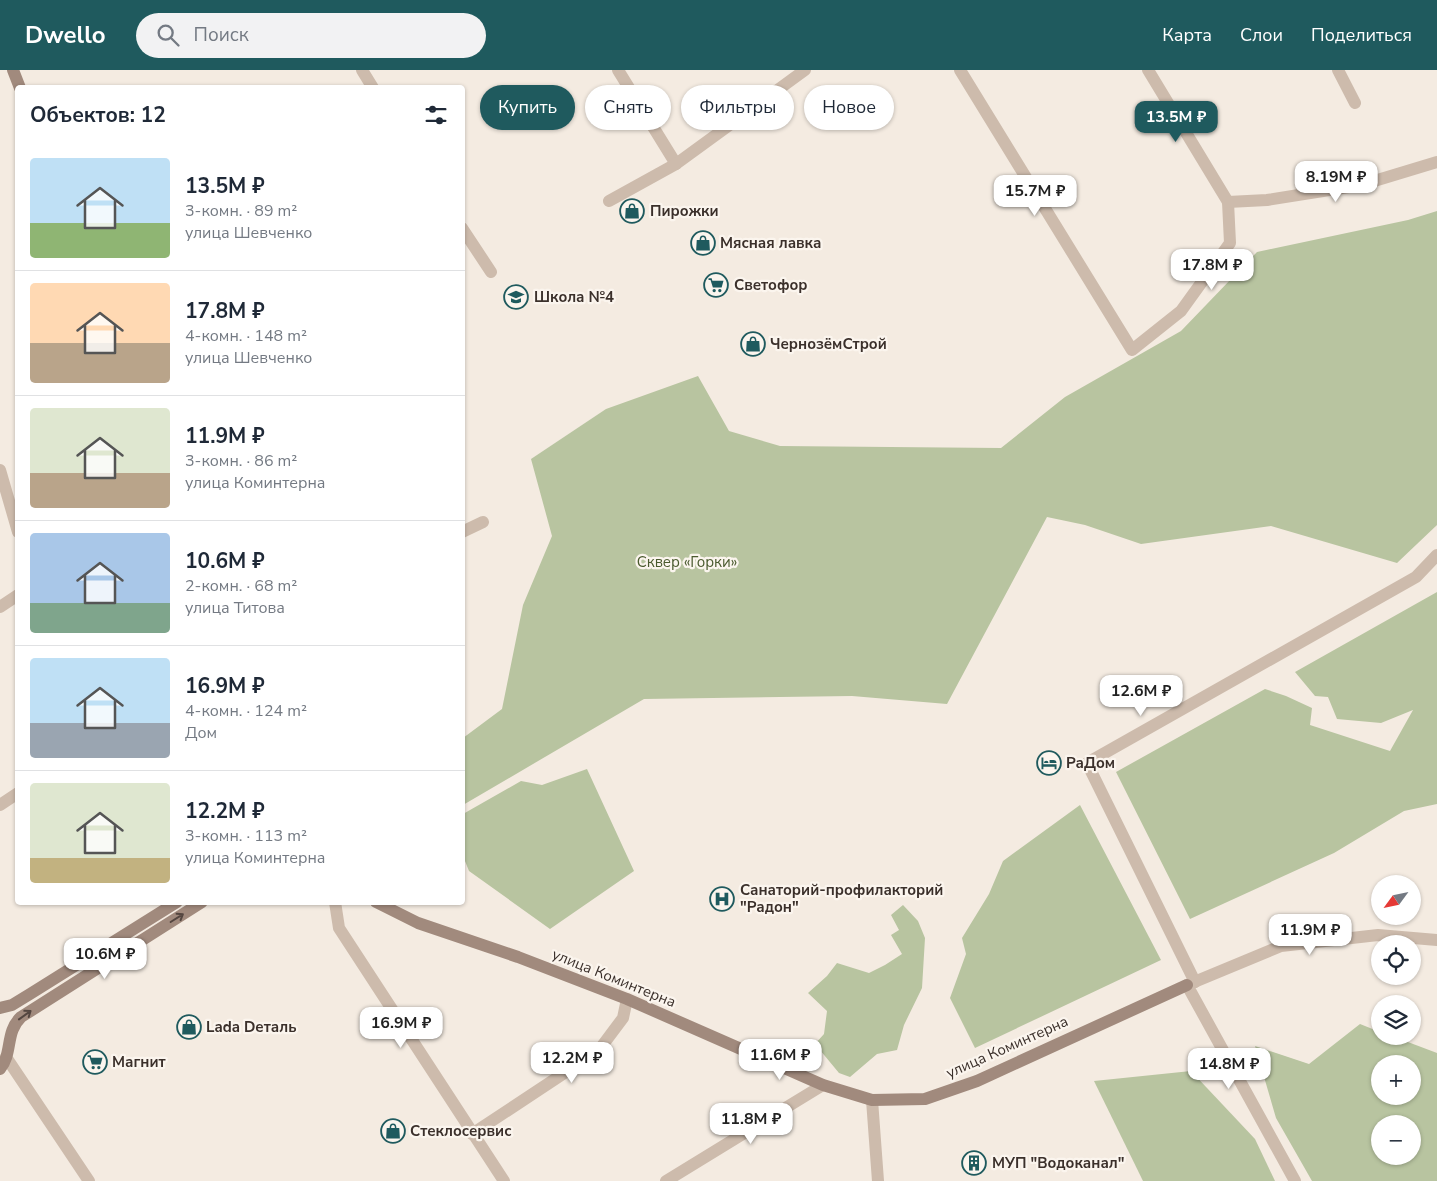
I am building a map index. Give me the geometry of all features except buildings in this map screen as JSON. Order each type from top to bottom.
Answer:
[{"type":"street","points":[[14,70],[19,85]]},
{"type":"street","points":[[362,70],[372,85]]},
{"type":"street","points":[[618,70],[676,164]]},
{"type":"street","points":[[609,201],[676,164],[805,70]]},
{"type":"street","points":[[960,70],[1132,350],[1181,311],[1230,243],[1228,202],[1148,70]]},
{"type":"street","points":[[1338,70],[1355,103]]},
{"type":"street","points":[[1228,202],[1268,200],[1362,185],[1437,162]]},
{"type":"street","points":[[465,233],[491,272]]},
{"type":"street","points":[[0,470],[15,522]]},
{"type":"street","points":[[465,531],[483,522]]},
{"type":"street","points":[[1295,1181],[1191,983],[1087,763],[1416,577],[1437,555]]},
{"type":"street","points":[[0,607],[15,598]]},
{"type":"street","points":[[0,805],[15,795]]},
{"type":"street","points":[[0,1008],[12,1005],[172,905]]},
{"type":"street","points":[[0,1069],[3,1052],[14,1024],[22,1017],[197,905]]},
{"type":"street","points":[[335,905],[339,928],[504,1181]]},
{"type":"street","name":"улица Коминтерна","points":[[382,905],[418,923],[518,957],[627,999],[823,1085],[872,1100],[925,1099],[977,1081],[1191,983]]},
{"type":"street","points":[[1191,983],[1281,946],[1378,935],[1437,940]]},
{"type":"street","points":[[472,1134],[599,1050],[623,1018],[627,999]]},
{"type":"street","points":[[3,1052],[89,1181]]},
{"type":"street","points":[[0,1074],[14,1076],[20,1080]]},
{"type":"street","points":[[666,1181],[823,1085]]},
{"type":"street","points":[[872,1100],[878,1181]]},
{"type":"green space","name":"Сквер «Горки»","points":[[1437,211],[1437,525],[1397,563],[1271,526],[1141,544],[1085,525],[1047,517],[947,704],[852,696],[644,699],[465,804],[465,737],[502,709],[523,605],[552,536],[531,459],[606,409],[698,376],[729,431],[780,446],[1001,448],[1065,397],[1181,331],[1257,252],[1408,220]]},
{"type":"green space","points":[[1437,592],[1437,804],[1404,811],[1334,853],[1190,919],[1116,772],[1265,689],[1312,708],[1310,725],[1390,751],[1413,710],[1381,723],[1337,719],[1328,697],[1315,696],[1295,672]]},
{"type":"green space","points":[[587,769],[634,871],[550,929],[469,871],[465,861],[465,813],[521,781],[542,785]]},
{"type":"green space","points":[[1080,805],[1161,960],[975,1048],[950,998],[966,954],[962,938],[989,894],[1003,861]]},
{"type":"green space","points":[[903,905],[918,921],[925,938],[922,988],[904,1025],[897,1050],[877,1054],[850,1077],[839,1073],[815,1044],[824,1034],[827,1011],[808,993],[827,976],[837,963],[869,973],[902,954],[891,935],[899,930],[891,915]]},
{"type":"green space","points":[[1360,1024],[1371,1028],[1371,1045],[1416,1045],[1437,1053],[1437,1181],[1312,1181],[1276,1118],[1255,1046],[1309,1064]]},
{"type":"green space","points":[[1191,1071],[1255,1139],[1275,1181],[1143,1181],[1094,1081]]},
{"type":"place","name":"Пирожки","points":[[632,211]]},
{"type":"place","name":"Мясная лавка","points":[[703,243]]},
{"type":"place","name":"Светофор","points":[[716,285]]},
{"type":"place","name":"Школа №4","points":[[516,297]]},
{"type":"place","name":"ЧернозёмСтрой","points":[[753,344]]},
{"type":"place","name":"РаДом","points":[[1049,763]]},
{"type":"place","name":"Санаторий-профилакторий \"Радон\"","points":[[722,899]]},
{"type":"place","name":"Lada Dеталь","points":[[189,1027]]},
{"type":"place","name":"Магнит","points":[[95,1062]]},
{"type":"place","name":"Стеклосервис","points":[[393,1131]]},
{"type":"place","name":"МУП \"Водоканал\"","points":[[974,1163]]}]
